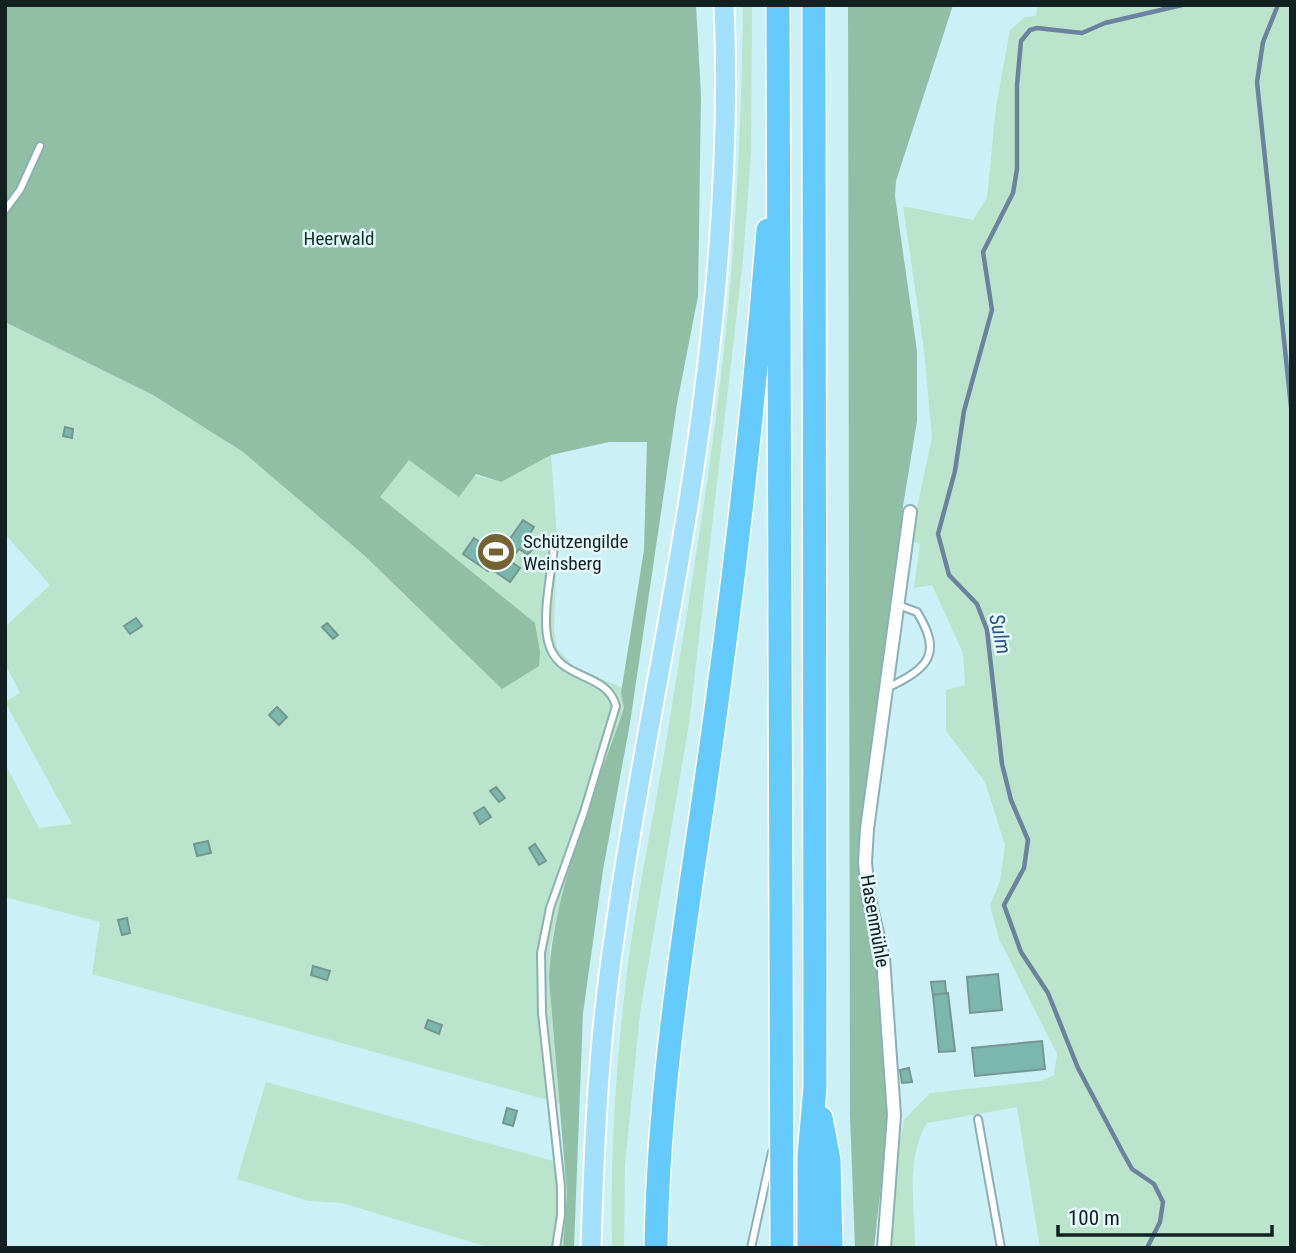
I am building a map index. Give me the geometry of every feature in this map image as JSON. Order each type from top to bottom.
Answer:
[{"type":"highway","points":[[778,5],[782,1248]]},
{"type":"highway","points":[[809,1248],[809,1156],[815,1087],[814,5]]},
{"type":"highway","points":[[656,1248],[666,1079],[674,999],[730,606],[751,419],[761,284],[779,144]]},
{"type":"highway","points":[[815,1087],[829,1160],[831,1248]]},
{"type":"main road","points":[[591,1248],[600,1062],[611,956],[690,495],[709,355],[722,207],[724,5]]},
{"type":"street","name":"Hasenmühle","points":[[884,1248],[894,1115],[883,958],[868,895],[865,862],[910,512]]},
{"type":"lane","points":[[5,210],[20,190],[40,146]]},
{"type":"lane","points":[[554,547],[546,632],[552,654],[558,664],[609,691],[616,706],[584,812],[550,908],[541,953],[541,1013],[561,1187],[556,1248]]},
{"type":"lane","points":[[886,689],[910,677],[926,663],[932,649],[931,634],[918,612],[898,605]]},
{"type":"lane","points":[[751,1248],[782,1106]]},
{"type":"lane","points":[[978,1119],[1001,1248]]},
{"type":"green space","name":"Heerwald","points":[[5,5],[696,5],[701,95],[698,296],[677,404],[630,723],[603,870],[583,1013],[574,1248],[563,1248],[567,1194],[549,979],[558,912],[567,878],[624,708],[621,693],[644,550],[647,442],[609,442],[551,455],[501,482],[476,474],[459,497],[409,460],[380,497],[535,623],[540,652],[539,666],[502,689],[365,556],[243,452],[153,395],[5,322]]},
{"type":"green space","points":[[743,5],[752,5],[751,153],[743,260],[689,724],[640,1013],[625,1165],[624,1248],[612,1248],[615,1110],[627,972],[689,601],[722,367],[737,189]]},
{"type":"green space","points":[[848,5],[953,5],[896,181],[895,196],[917,351],[917,421],[903,506],[871,768],[859,837],[878,962],[889,1113],[874,1248],[855,1248],[850,1116]]},
{"type":"green space","points":[[1037,5],[1291,5],[1291,1248],[1040,1248],[1017,1107],[927,1123],[920,1137],[914,1168],[915,1248],[891,1248],[895,1166],[904,1120],[930,1093],[1041,1081],[1054,1075],[1057,1054],[999,939],[990,905],[1000,881],[1005,845],[985,782],[946,731],[946,690],[965,685],[963,653],[932,585],[914,588],[920,544],[910,540],[932,438],[924,350],[903,206],[973,220],[987,198],[996,107],[1010,30],[1025,17],[1036,16]]},
{"type":"green space","points":[[5,322],[153,395],[243,452],[365,556],[535,623],[379,497],[409,460],[501,482],[551,455],[557,536],[554,631],[557,648],[572,665],[622,688],[624,708],[558,912],[550,948],[549,979],[559,1103],[92,974],[100,922],[5,897],[5,764],[39,828],[72,824],[5,702],[20,693],[5,664],[5,627],[50,585],[5,534]]},
{"type":"green space","points":[[266,1082],[564,1164],[567,1194],[563,1248],[491,1248],[342,1203],[309,1201],[237,1179]]},
{"type":"building","points":[[65,427],[73,429],[72,438],[63,436]]},
{"type":"building","points":[[523,520],[534,527],[529,535],[538,541],[528,555],[519,549],[510,561],[520,568],[510,582],[490,568]]},
{"type":"building","points":[[474,538],[499,555],[488,571],[463,554]]},
{"type":"building","points":[[136,618],[142,626],[130,634],[124,626]]},
{"type":"building","points":[[327,623],[338,635],[333,639],[322,627]]},
{"type":"building","points":[[277,707],[287,717],[279,725],[269,715]]},
{"type":"building","points":[[496,787],[505,798],[499,802],[490,791]]},
{"type":"building","points":[[484,807],[491,817],[480,824],[474,813]]},
{"type":"building","points":[[208,841],[211,853],[197,856],[194,844]]},
{"type":"building","points":[[535,844],[546,861],[539,865],[529,848]]},
{"type":"building","points":[[127,918],[130,933],[122,935],[118,920]]},
{"type":"building","points":[[313,966],[330,971],[327,980],[311,975]]},
{"type":"building","points":[[998,974],[1002,1010],[970,1013],[967,977]]},
{"type":"building","points":[[945,981],[946,993],[933,995],[931,982]]},
{"type":"building","points":[[948,993],[955,1051],[939,1052],[933,995]]},
{"type":"building","points":[[428,1020],[442,1025],[439,1034],[425,1028]]},
{"type":"building","points":[[1042,1041],[1045,1069],[975,1076],[972,1048]]},
{"type":"building","points":[[909,1068],[912,1082],[902,1083],[900,1070]]},
{"type":"building","points":[[507,1108],[517,1111],[513,1126],[503,1123]]},
{"type":"waterway","name":"Sulm","points":[[1147,1248],[1160,1222],[1163,1202],[1154,1184],[1132,1169],[1122,1151],[1078,1068],[1048,993],[1021,952],[1004,905],[1024,868],[1028,840],[1011,800],[1002,764],[987,630],[977,604],[949,575],[938,534],[955,471],[964,411],[992,310],[983,252],[1013,193],[1017,169],[1017,85],[1021,41],[1030,30],[1037,28],[1082,33],[1105,23],[1182,5]]},
{"type":"waterway","points":[[1278,5],[1263,42],[1257,82],[1291,407]]},
{"type":"place","name":"Schützengilde Weinsberg","points":[[496,552]]}]
